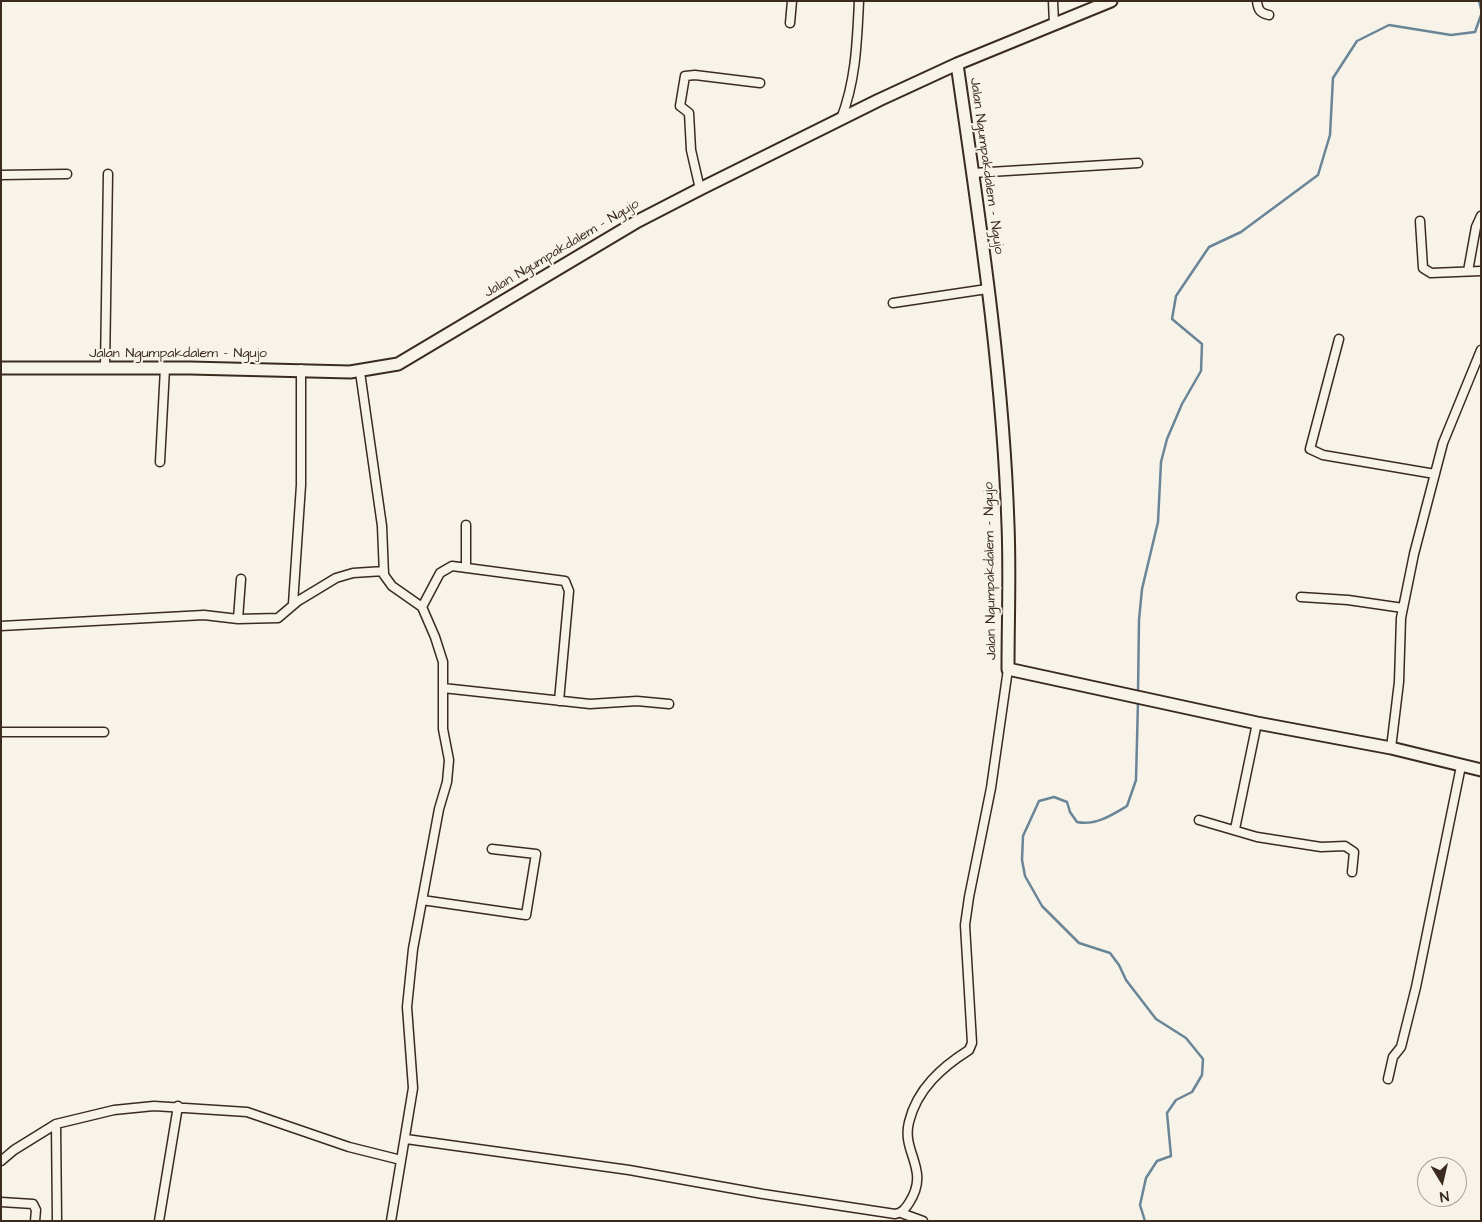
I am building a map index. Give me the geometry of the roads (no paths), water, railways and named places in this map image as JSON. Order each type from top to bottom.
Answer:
[{"type":"street","points":[[790,23],[792,1]]},
{"type":"street","points":[[841,119],[850,95],[855,73],[859,1]]},
{"type":"street","points":[[1053,1],[1054,24]]},
{"type":"street","points":[[957,64],[1099,4],[1111,1]]},
{"type":"street","points":[[1256,1],[1258,10],[1269,15]]},
{"type":"street","name":"Jalan Ngumpakdalem - Ngujo","points":[[1,368],[302,369],[360,372],[385,367],[408,359],[638,221],[841,119],[957,64],[973,174],[997,378],[1008,525],[1008,669],[1257,723],[1391,748],[1481,770]]},
{"type":"street","points":[[700,189],[692,158],[689,113],[680,106],[685,76],[695,75],[760,82]]},
{"type":"street","points":[[973,174],[1138,163]]},
{"type":"street","points":[[1,175],[68,174]]},
{"type":"street","points":[[105,368],[108,174]]},
{"type":"street","points":[[1468,271],[1476,227],[1481,216]]},
{"type":"street","points":[[1420,221],[1423,268],[1426,271],[1431,273],[1481,271]]},
{"type":"street","points":[[893,302],[987,289]]},
{"type":"street","points":[[1339,339],[1310,449],[1323,455],[1435,474]]},
{"type":"street","points":[[1391,748],[1399,682],[1399,641],[1403,608],[1414,554],[1444,443],[1481,350]]},
{"type":"street","points":[[160,462],[165,368]]},
{"type":"street","points":[[293,604],[301,494],[302,369]]},
{"type":"street","points":[[360,372],[382,526],[386,580],[422,607],[435,637],[443,662],[443,728],[449,770],[439,808],[413,949],[407,1007],[413,1088],[391,1221]]},
{"type":"street","points":[[466,525],[466,568]]},
{"type":"street","points":[[422,607],[440,573],[445,568],[466,568],[559,580],[568,585],[559,701]]},
{"type":"street","points":[[1,626],[204,615],[238,619],[278,618],[293,604],[346,574],[384,571]]},
{"type":"street","points":[[238,619],[241,579]]},
{"type":"street","points":[[1301,597],[1348,600],[1403,608]]},
{"type":"street","points":[[901,1213],[913,1197],[918,1178],[907,1129],[912,1111],[928,1085],[940,1071],[958,1056],[969,1050],[972,1043],[965,925],[968,897],[991,788],[1008,669]]},
{"type":"street","points":[[443,688],[590,704],[637,701],[669,704]]},
{"type":"street","points":[[1236,829],[1257,723]]},
{"type":"street","points":[[1,732],[104,732]]},
{"type":"street","points":[[1388,1080],[1393,1057],[1401,1047],[1416,987],[1461,766]]},
{"type":"street","points":[[1199,820],[1236,829],[1257,837],[1312,846],[1345,846],[1354,852],[1352,872]]},
{"type":"street","points":[[422,900],[526,915],[536,854],[492,849]]},
{"type":"street","points":[[1,1161],[56,1124],[114,1110],[154,1106],[178,1106],[247,1112],[348,1147],[401,1160]]},
{"type":"street","points":[[159,1221],[178,1106]]},
{"type":"street","points":[[56,1124],[57,1221]]},
{"type":"street","points":[[406,1139],[629,1170],[763,1194],[895,1214],[901,1213],[922,1221]]},
{"type":"street","points":[[1,1202],[33,1204],[36,1210],[35,1221]]},
{"type":"waterway","points":[[1479,1],[1481,9]]},
{"type":"waterway","points":[[1138,693],[1139,620],[1142,589],[1158,522],[1161,462],[1167,439],[1182,404],[1201,371],[1202,344],[1172,319],[1176,296],[1209,247],[1241,232],[1318,175],[1330,135],[1333,78],[1357,41],[1389,25],[1451,35],[1475,32],[1481,15]]},
{"type":"waterway","points":[[1138,701],[1136,780],[1127,806],[1103,819],[1084,823],[1077,822],[1070,812],[1067,802],[1054,797],[1039,801],[1023,836],[1022,860],[1025,876],[1042,906],[1079,943],[1110,953],[1119,965],[1126,980],[1156,1019],[1186,1038],[1203,1059],[1202,1075],[1192,1092],[1176,1100],[1167,1113],[1171,1156],[1157,1161],[1146,1178],[1140,1205],[1145,1221]]}]
